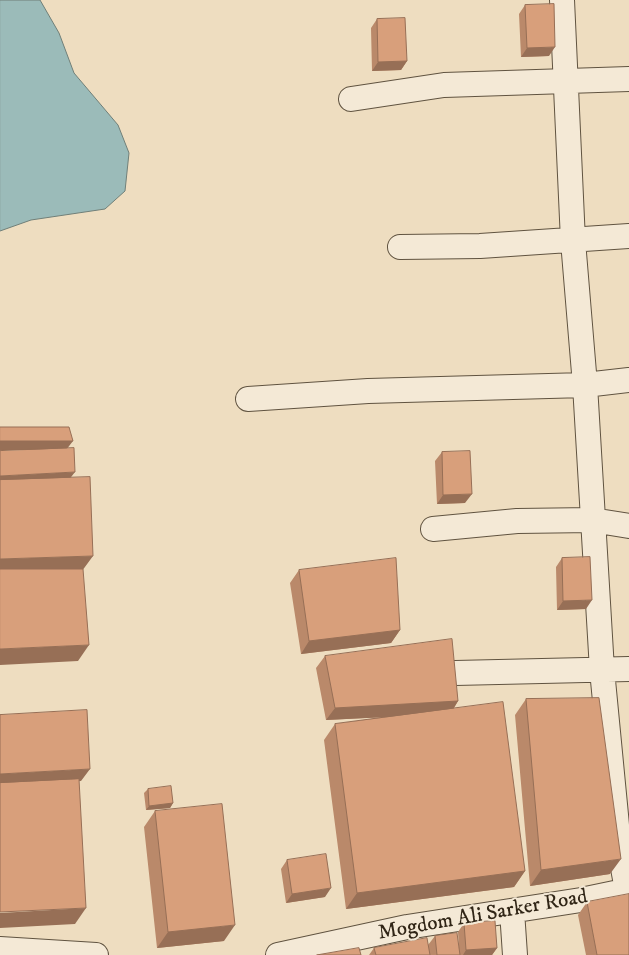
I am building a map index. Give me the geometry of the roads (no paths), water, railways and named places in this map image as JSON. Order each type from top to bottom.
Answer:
[{"type":"street","points":[[562,0],[564,80],[573,241],[585,385],[602,670],[619,846],[628,890]]},
{"type":"street","points":[[351,99],[444,84],[629,79]]},
{"type":"street","points":[[400,247],[480,246],[629,236]]},
{"type":"street","points":[[248,399],[436,388],[585,385],[629,380]]},
{"type":"street","points":[[433,529],[517,521],[592,520],[629,526]]},
{"type":"street","points":[[455,673],[629,669]]},
{"type":"street","name":"Mogdom Ali Sarker Road","points":[[278,955],[407,927],[512,911],[628,890]]},
{"type":"street","points":[[512,911],[515,955]]},
{"type":"street","points":[[0,949],[96,955]]},
{"type":"water","points":[[0,0],[40,0],[59,33],[74,73],[118,125],[129,153],[125,191],[105,209],[31,220],[0,231]]}]
